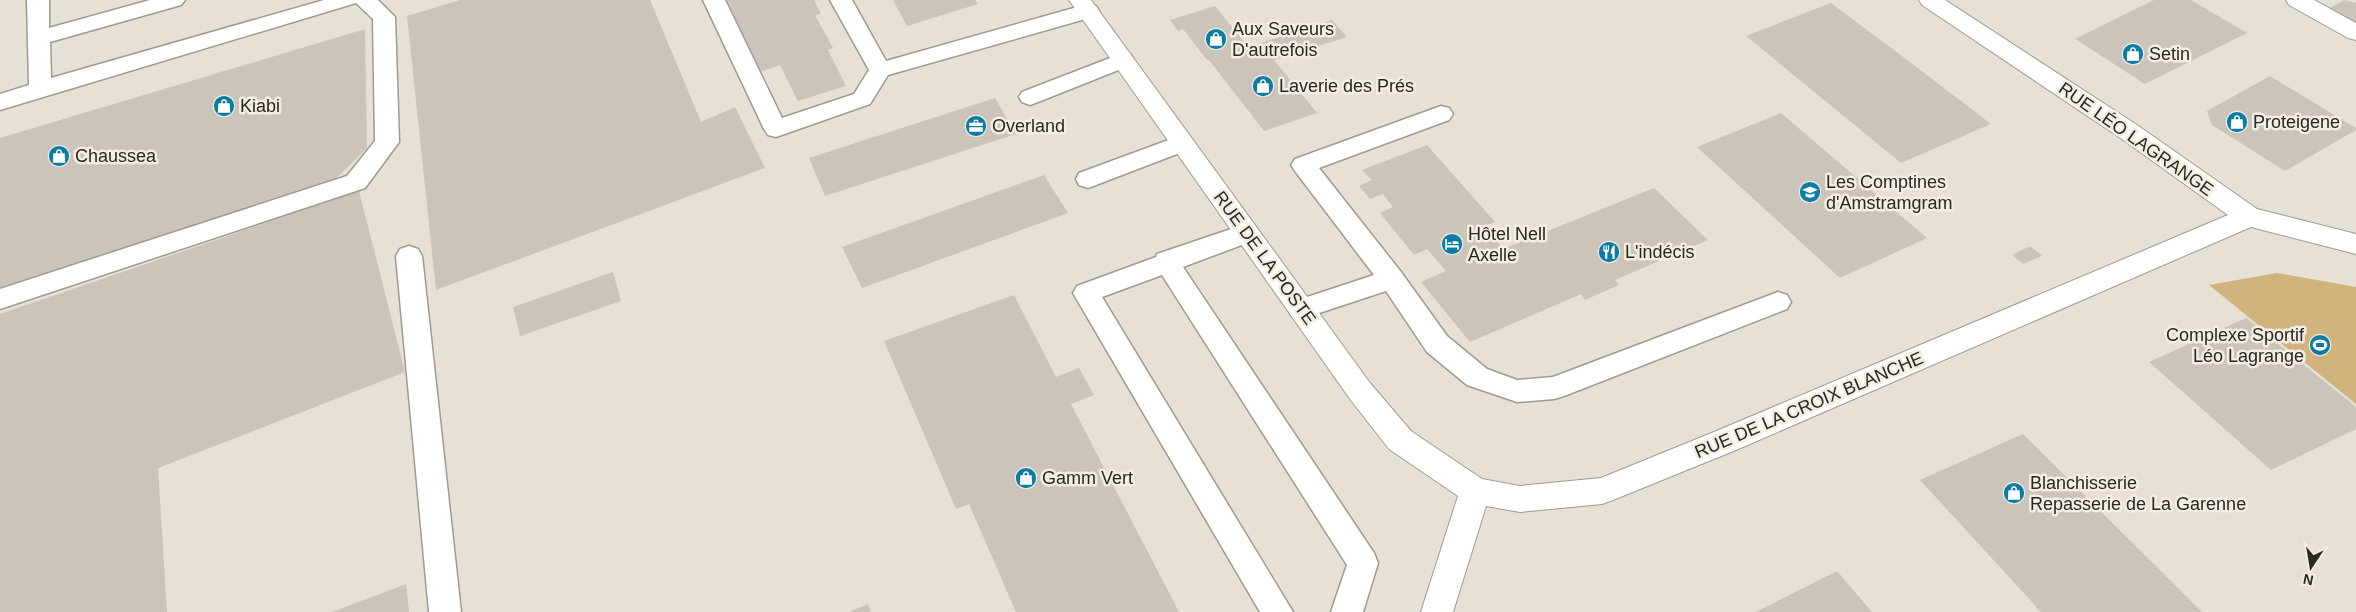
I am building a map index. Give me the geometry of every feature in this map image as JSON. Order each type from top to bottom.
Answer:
[{"type":"street","name":"RUE LÉO LAGRANGE","points":[[1930,0],[2128,131],[2249,217],[2356,244]]},
{"type":"street","points":[[2297,0],[2356,33]]},
{"type":"street","name":"RUE DE LA POSTE","points":[[1084,5],[1360,391],[1400,440],[1475,491]]},
{"type":"street","name":"RUE DE LA CROIX BLANCHE","points":[[1475,491],[1520,499],[1602,490],[1725,441],[2249,217]]},
{"type":"street","points":[[1438,612],[1475,491]]},
{"type":"lane","points":[[38,0],[40,90]]},
{"type":"lane","points":[[38,38],[174,0]]},
{"type":"lane","points":[[0,102],[348,0]]},
{"type":"lane","points":[[0,299],[356,182],[387,142],[384,17],[364,0]]},
{"type":"lane","points":[[714,0],[776,129],[862,99],[880,70],[1084,5]]},
{"type":"lane","points":[[841,0],[880,70]]},
{"type":"lane","points":[[1030,97],[1123,60]]},
{"type":"lane","points":[[1441,114],[1303,165],[1392,279],[1437,344],[1477,377],[1517,391],[1554,388],[1778,302]]},
{"type":"lane","points":[[1088,179],[1182,143]]},
{"type":"lane","points":[[1246,233],[1166,261],[1086,293],[1277,612]]},
{"type":"lane","points":[[409,256],[445,612]]},
{"type":"lane","points":[[1166,261],[1363,563],[1347,612]]},
{"type":"lane","points":[[1301,309],[1392,279]]},
{"type":"shaded area","name":"Complexe Sportif Léo Lagrange","points":[[2277,273],[2356,287],[2356,404],[2209,285]]},
{"type":"building","points":[[460,0],[650,0],[701,122],[735,107],[765,168],[436,290],[407,16]]},
{"type":"building","points":[[727,0],[814,0],[821,14],[815,15],[833,48],[828,50],[846,86],[798,101],[780,65],[760,72]]},
{"type":"building","points":[[893,0],[975,0],[978,4],[907,26]]},
{"type":"building","points":[[2154,0],[2191,0],[2247,33],[2145,84],[2075,39]]},
{"type":"building","points":[[2344,0],[2356,3],[2356,25],[2330,8]]},
{"type":"building","points":[[1831,3],[1991,124],[1901,163],[1746,36]]},
{"type":"building","points":[[1215,6],[1248,47],[1332,20],[1347,37],[1274,60],[1317,113],[1264,131],[1183,29],[1178,31],[1170,20]]},
{"type":"building","points":[[365,29],[367,148],[329,185],[0,292],[0,138]]},
{"type":"building","points":[[2270,76],[2356,128],[2356,130],[2285,171],[2212,125],[2207,111]]},
{"type":"building","points":[[995,98],[1016,134],[825,196],[809,158]]},
{"type":"building","name":"Les Comptines d'Amstramgram","points":[[1781,113],[1927,238],[1840,278],[1697,147]]},
{"type":"building","name":"Hôtel Nell Axelle","points":[[1427,145],[1495,222],[1484,226],[1503,249],[1654,188],[1708,240],[1615,280],[1619,285],[1585,300],[1581,294],[1470,342],[1421,282],[1446,271],[1427,249],[1414,255],[1380,213],[1393,207],[1383,194],[1370,199],[1359,186],[1372,180],[1362,170]]},
{"type":"building","points":[[1044,175],[1068,213],[862,288],[842,247]]},
{"type":"building","points":[[359,191],[405,372],[158,468],[167,612],[0,612],[0,314]]},
{"type":"building","points":[[2030,246],[2042,256],[2023,264],[2012,255]]},
{"type":"building","points":[[613,272],[621,301],[520,336],[513,307]]},
{"type":"building","name":"Gamm Vert","points":[[1014,295],[1056,377],[1079,368],[1094,395],[1071,404],[1179,612],[1016,612],[969,504],[956,509],[884,341]]},
{"type":"building","points":[[2246,318],[2356,407],[2356,429],[2271,470],[2149,362]]},
{"type":"building","points":[[2023,434],[2202,612],[2041,612],[1920,480]]},
{"type":"building","points":[[1837,571],[1872,612],[1756,612]]},
{"type":"building","points":[[406,584],[409,612],[332,612]]},
{"type":"building","points":[[868,604],[871,612],[849,612]]},
{"type":"place","name":"Aux Saveurs D'autrefois","points":[[1216,39]]},
{"type":"place","name":"Setin","points":[[2133,54]]},
{"type":"place","name":"Laverie des Prés","points":[[1263,86]]},
{"type":"place","name":"Kiabi","points":[[224,106]]},
{"type":"place","name":"Proteigene","points":[[2237,122]]},
{"type":"place","name":"Overland","points":[[976,126]]},
{"type":"place","name":"Chaussea","points":[[59,156]]},
{"type":"place","name":"Les Comptines d'Amstramgram","points":[[1810,192]]},
{"type":"place","name":"Hôtel Nell Axelle","points":[[1452,244]]},
{"type":"place","name":"L'indécis","points":[[1609,252]]},
{"type":"place","name":"Complexe Sportif Léo Lagrange","points":[[2320,345]]},
{"type":"place","name":"Gamm Vert","points":[[1026,478]]},
{"type":"place","name":"Blanchisserie Repasserie de La Garenne","points":[[2014,493]]}]
